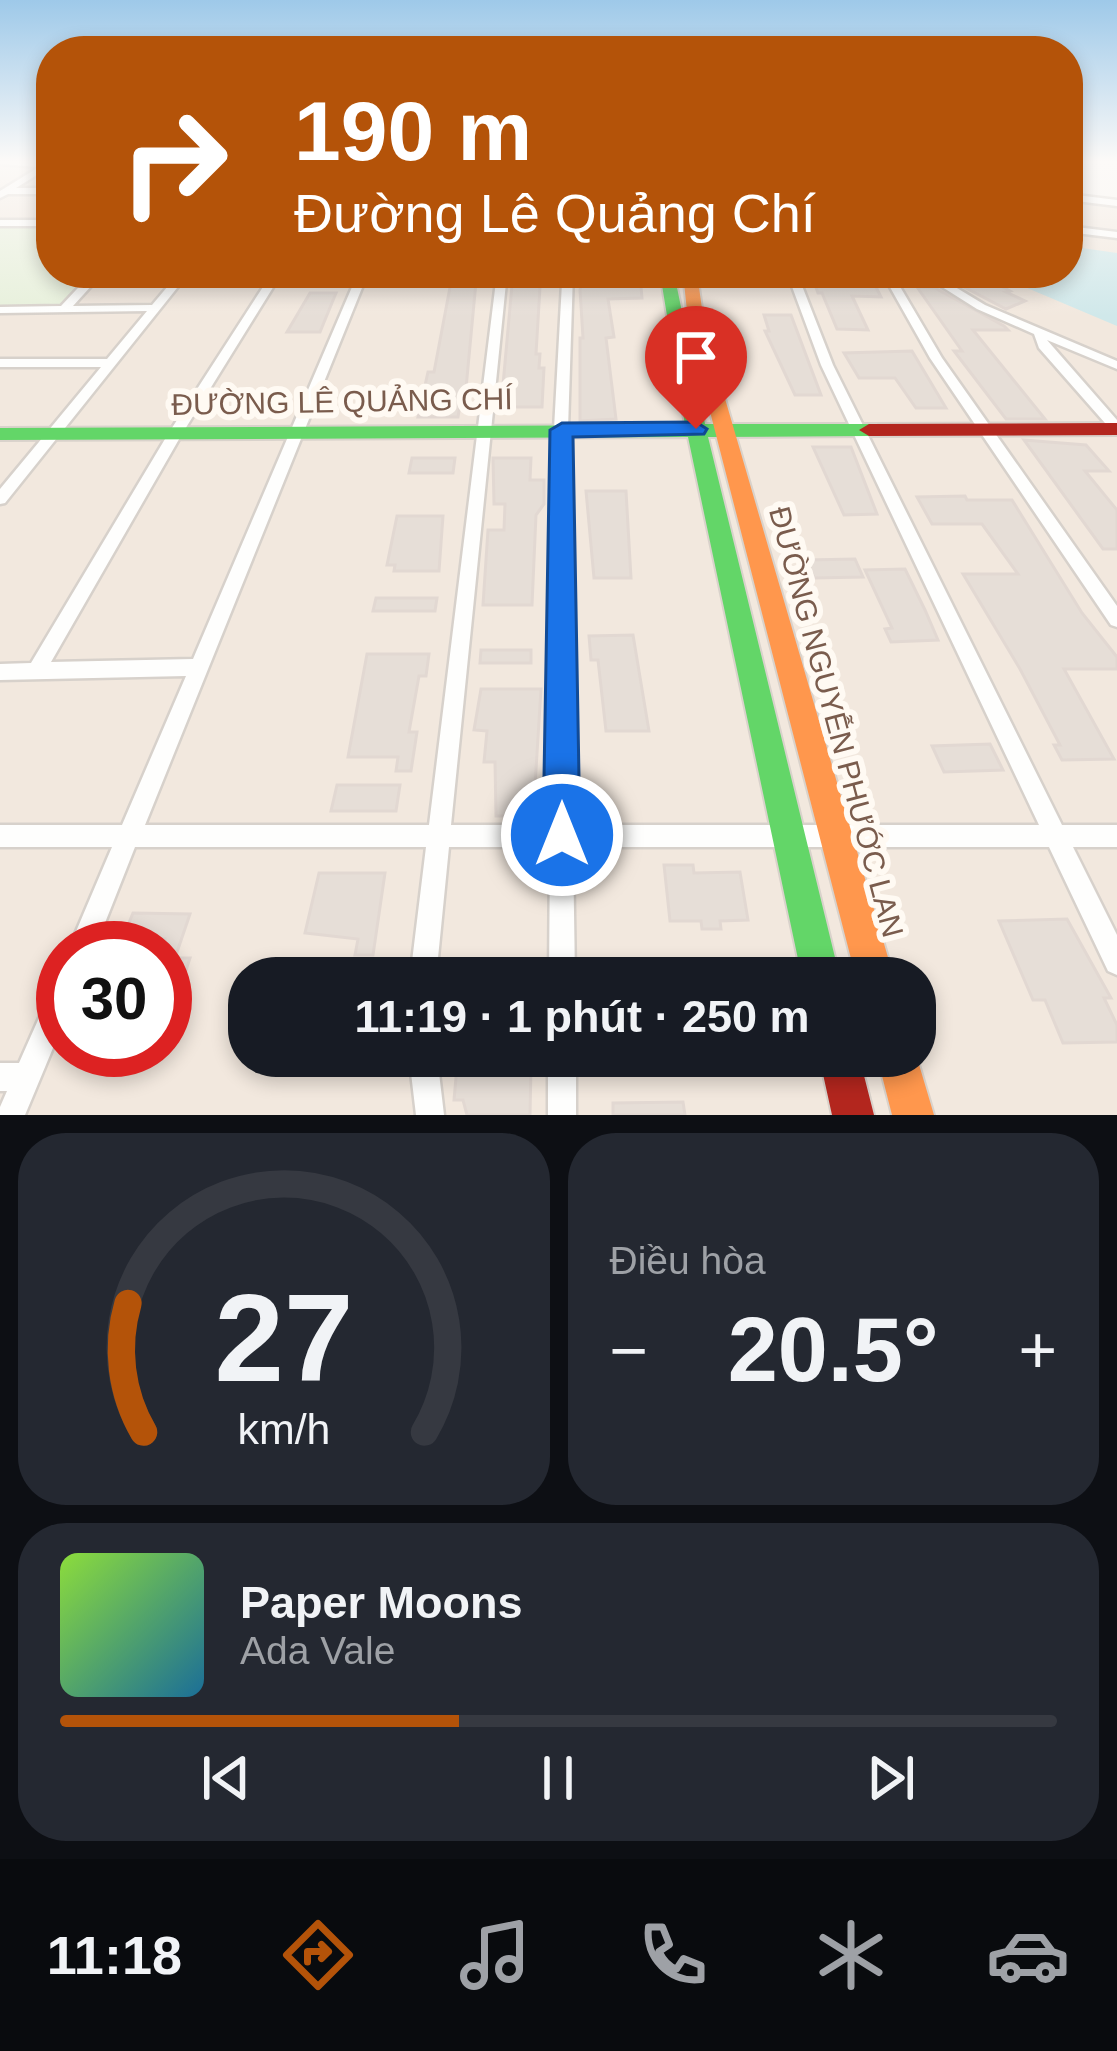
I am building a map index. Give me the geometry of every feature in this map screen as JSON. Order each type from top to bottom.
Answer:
[{"type":"main road","points":[[670,288],[696,429],[816,957]]},
{"type":"main road","name":"ĐƯỜNG NGUYỄN PHƯỚC LAN","points":[[692,288],[697,330],[869,957]]},
{"type":"main road","name":"ĐƯỜNG LÊ QUẢNG CHÍ","points":[[0,434],[1117,429]]},
{"type":"main road","points":[[844,1077],[853,1115]]},
{"type":"main road","points":[[903,1077],[913,1115]]},
{"type":"street","points":[[0,223],[36,223]]},
{"type":"street","points":[[1083,231],[1117,236]]},
{"type":"street","points":[[64,309],[84,288]]},
{"type":"street","points":[[0,499],[172,288]]},
{"type":"street","points":[[34,673],[268,288]]},
{"type":"street","points":[[94,921],[357,288]]},
{"type":"street","points":[[425,957],[500,288]]},
{"type":"street","points":[[562,957],[562,430],[567,288]]},
{"type":"street","points":[[797,288],[813,334],[1117,962]]},
{"type":"street","points":[[896,288],[985,429],[1117,620]]},
{"type":"street","points":[[953,288],[1040,334],[1117,365]]},
{"type":"street","points":[[0,310],[157,308]]},
{"type":"street","points":[[1040,334],[1043,345],[1117,429]]},
{"type":"street","points":[[0,363],[111,363]]},
{"type":"street","points":[[0,672],[200,667]]},
{"type":"street","points":[[0,836],[1117,836]]},
{"type":"street","points":[[11,1115],[14,1077],[36,1039]]},
{"type":"street","points":[[425,1077],[430,1115]]},
{"type":"street","points":[[562,1077],[562,1115]]},
{"type":"shaded area","points":[[0,213],[36,213],[36,288],[1083,288],[1083,213],[1117,213],[1117,1115],[0,1115]]},
{"type":"green space","points":[[0,223],[36,223],[36,288],[84,288],[64,309],[0,310]]},
{"type":"water","points":[[1083,248],[1117,253],[1117,326],[1027,288],[1083,288]]},
{"type":"building","points":[[450,288],[475,288],[465,399],[461,399],[458,417],[418,417],[428,372],[434,372]]},
{"type":"building","points":[[512,288],[540,288],[536,354],[540,354],[539,368],[544,368],[542,407],[501,407]]},
{"type":"building","points":[[641,288],[642,298],[608,299],[614,337],[606,338],[616,419],[580,421],[580,290]]},
{"type":"building","points":[[816,288],[876,288],[881,297],[852,296],[868,330],[837,329]]},
{"type":"building","points":[[918,288],[935,288],[1008,330],[973,330],[1045,419],[1006,419],[954,351],[962,351]]},
{"type":"building","points":[[966,288],[1005,288],[1025,301],[1006,309]]},
{"type":"building","points":[[310,293],[336,293],[320,332],[287,332]]},
{"type":"building","points":[[764,315],[791,315],[821,395],[795,395],[765,331],[769,331]]},
{"type":"building","points":[[912,351],[946,408],[916,408],[895,378],[859,378],[844,353]]},
{"type":"building","points":[[1024,440],[1086,445],[1109,471],[1085,471],[1117,510],[1117,549],[1103,549]]},
{"type":"building","points":[[813,447],[851,447],[877,514],[844,515]]},
{"type":"building","points":[[412,458],[455,458],[453,473],[409,473]]},
{"type":"building","points":[[493,458],[531,458],[530,480],[544,480],[544,504],[536,515],[532,605],[483,605],[488,530],[504,530],[505,504],[494,504]]},
{"type":"building","points":[[586,491],[626,491],[631,578],[594,578]]},
{"type":"building","points":[[965,496],[967,500],[1012,500],[1082,613],[1117,657],[1117,669],[1064,669],[1114,759],[1062,760],[1054,745],[1060,745],[1020,669],[963,574],[1018,574],[982,524],[932,524],[917,497]]},
{"type":"building","points":[[397,516],[443,516],[439,571],[394,571],[395,565],[387,565]]},
{"type":"building","points":[[855,559],[863,577],[814,578],[807,560]]},
{"type":"building","points":[[905,569],[938,640],[891,642],[885,629],[892,628],[865,570]]},
{"type":"building","points":[[376,598],[437,598],[435,611],[373,611]]},
{"type":"building","points":[[633,635],[649,731],[606,731],[598,660],[591,660],[589,636]]},
{"type":"building","points":[[481,650],[531,650],[531,663],[480,663]]},
{"type":"building","points":[[367,654],[429,654],[426,676],[419,676],[409,732],[417,732],[411,771],[396,771],[398,757],[348,757]]},
{"type":"building","points":[[481,689],[541,689],[534,802],[543,802],[542,816],[496,816],[495,762],[484,762],[487,731],[474,730]]},
{"type":"building","points":[[990,744],[1003,770],[944,772],[932,746]]},
{"type":"building","points":[[337,785],[400,785],[396,811],[331,811]]},
{"type":"building","points":[[664,865],[693,865],[694,873],[740,872],[748,920],[720,921],[721,929],[702,929],[701,921],[670,921]]},
{"type":"building","points":[[319,873],[385,873],[373,955],[355,955],[358,939],[305,933]]},
{"type":"building","points":[[133,913],[190,914],[188,921],[130,921]]},
{"type":"building","points":[[1067,919],[1111,998],[1104,998],[1117,1025],[1117,1042],[1063,1043],[1045,1000],[1033,1000],[999,921]]},
{"type":"building","points":[[456,1077],[531,1077],[530,1115],[467,1115],[463,1100],[454,1100]]},
{"type":"building","points":[[683,1102],[685,1115],[613,1115],[613,1103]]},
{"type":"traffic: fast","points":[[669,288],[679,353],[816,957]]},
{"type":"traffic: fast","points":[[0,434],[869,430]]},
{"type":"traffic: slow","points":[[692,288],[697,330],[869,957]]},
{"type":"traffic: slow","points":[[903,1077],[913,1115]]},
{"type":"traffic: jam","points":[[869,430],[1117,429]]},
{"type":"traffic: jam","points":[[844,1077],[853,1115]]},
{"type":"route","points":[[562,835],[562,430],[696,429]]}]
